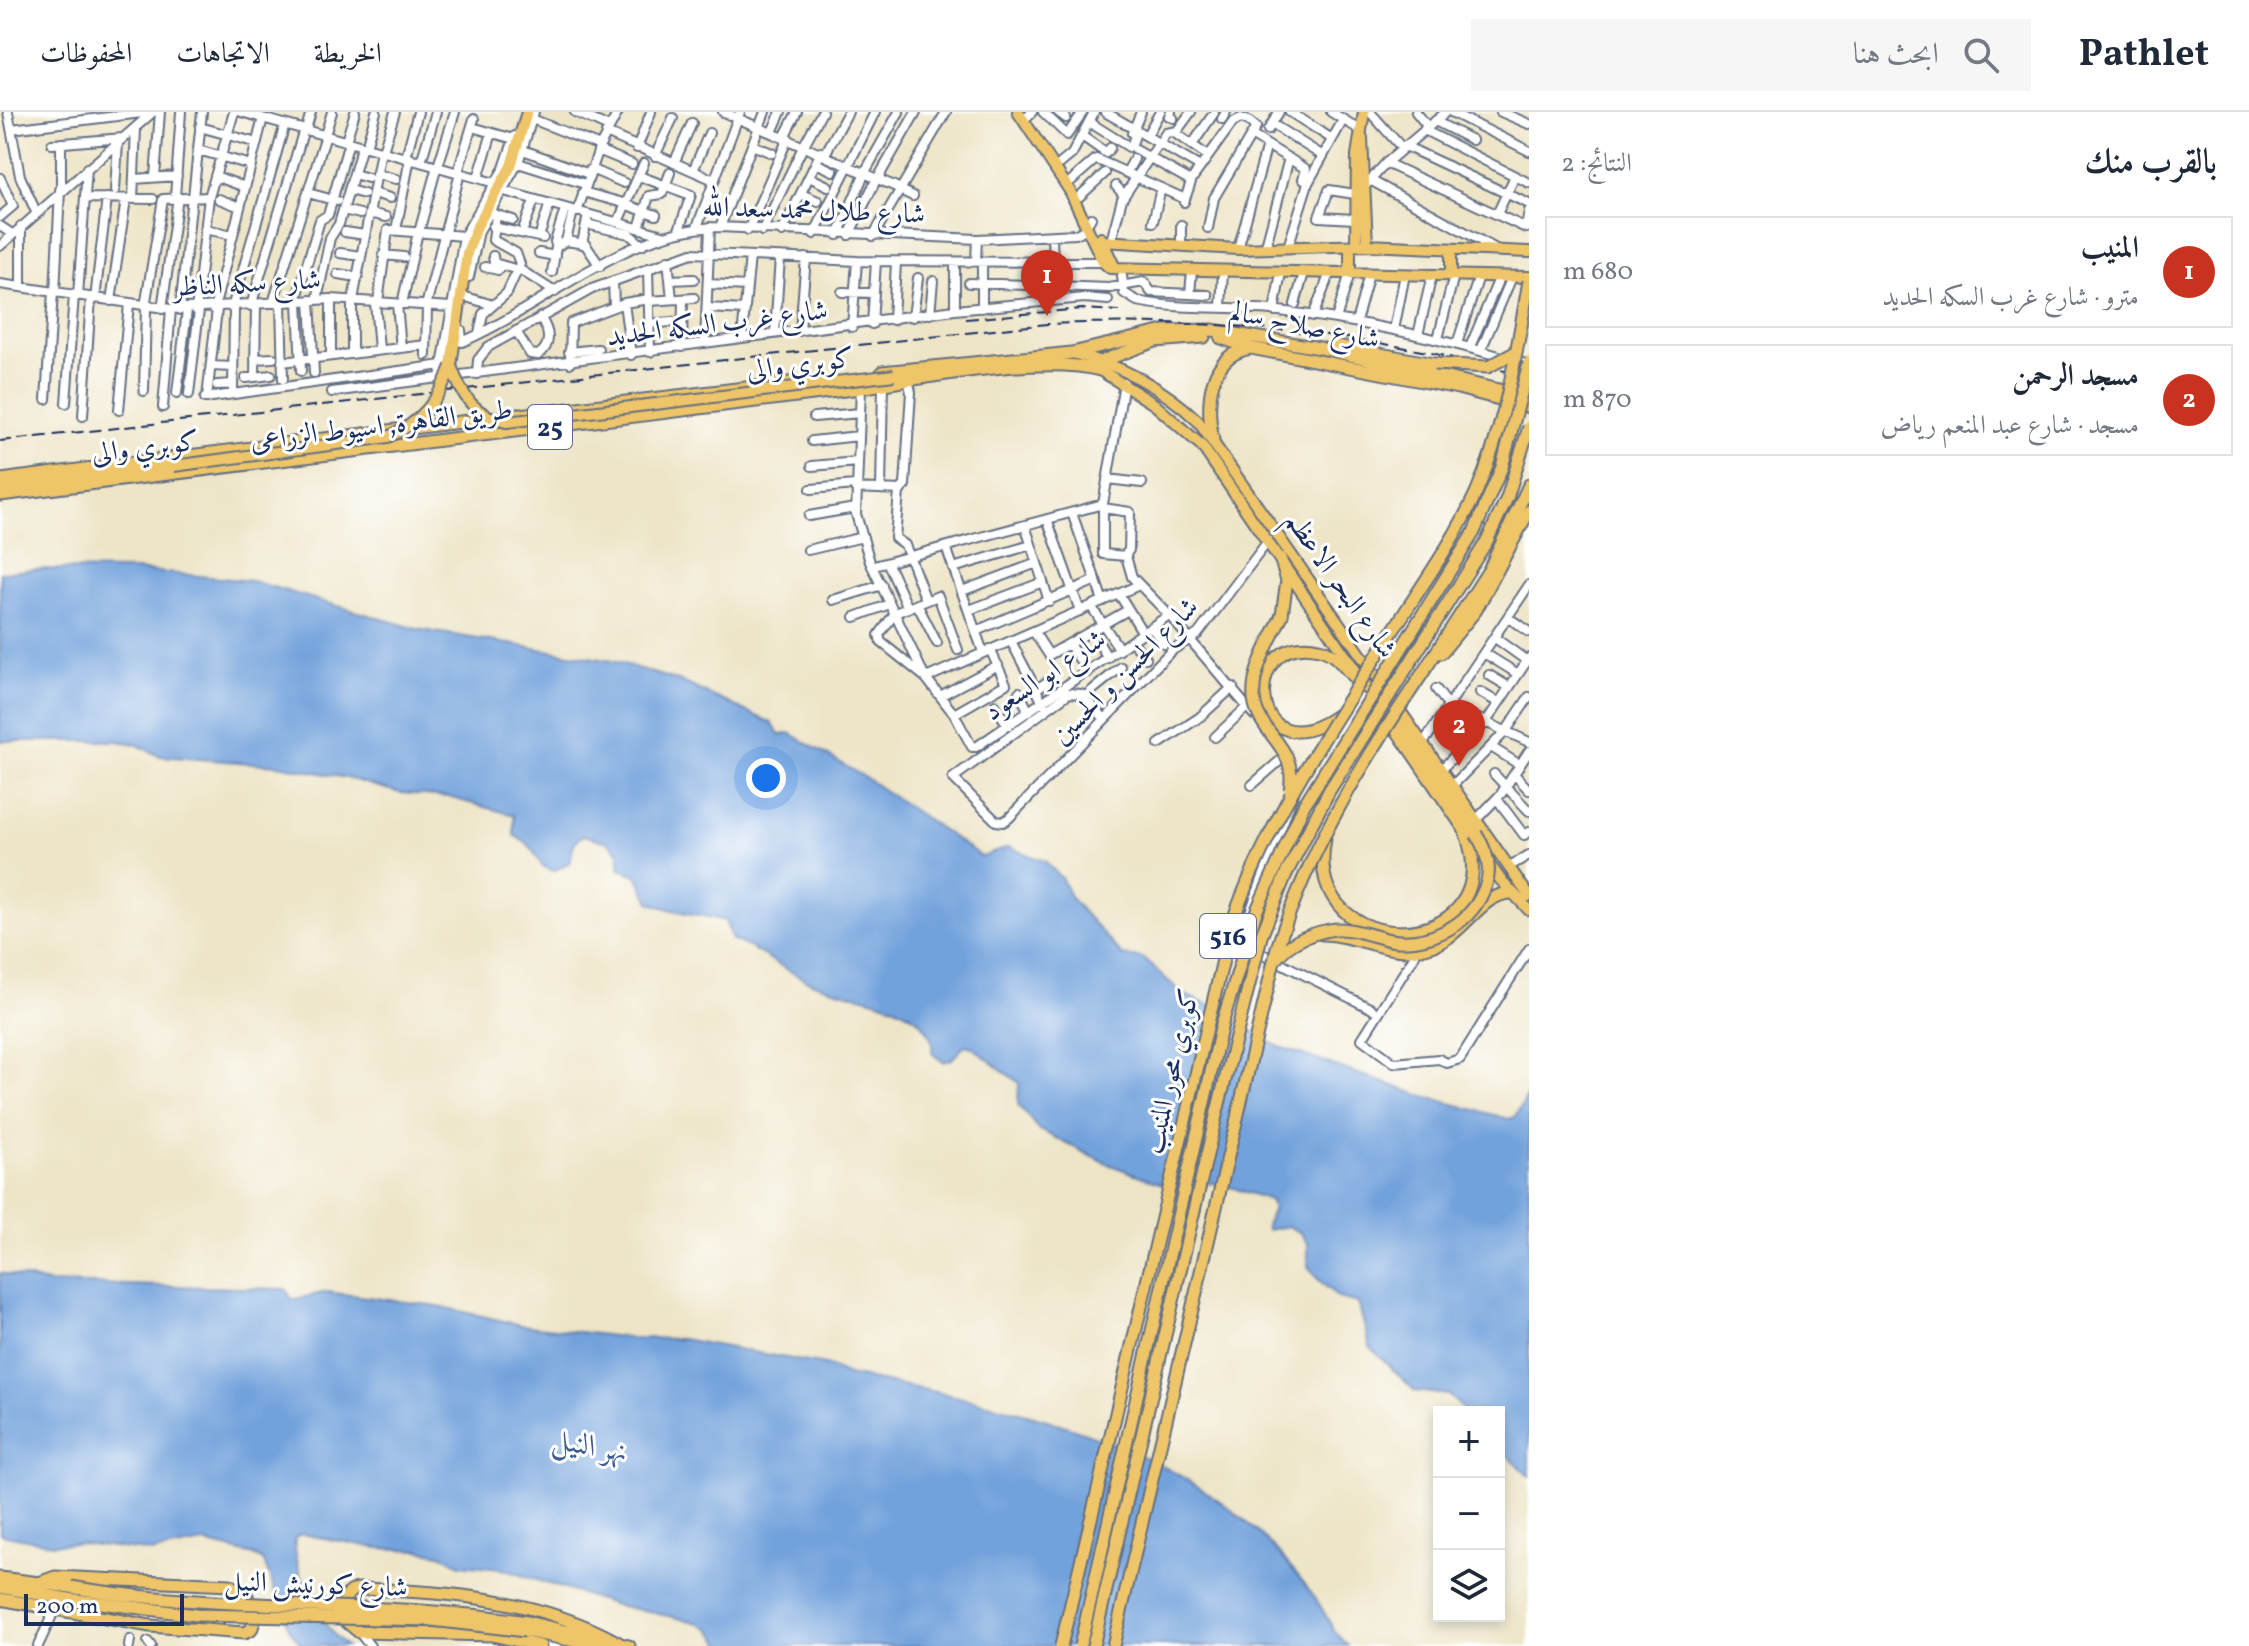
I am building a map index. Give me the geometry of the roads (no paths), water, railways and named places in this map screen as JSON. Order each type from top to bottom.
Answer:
[{"type":"highway","name":"كوبري محور المنيب","points":[[1061,1646],[1217,975],[1247,879],[1289,794],[1469,507],[1496,440],[1529,279]]},
{"type":"highway","name":"شارع صلاح سالم","points":[[1072,353],[1164,331],[1212,330],[1257,345],[1320,348],[1495,392],[1529,407]]},
{"type":"highway","name":"شارع صلاح سالم","points":[[1102,365],[1172,339],[1225,338],[1529,397]]},
{"type":"highway","points":[[1209,435],[1208,404],[1217,372],[1233,352],[1257,345]]},
{"type":"highway","points":[[1320,348],[1343,347],[1434,364],[1488,367],[1511,355]]},
{"type":"highway","name":"طريق القاهرة, اسيوط الزراعى","points":[[0,480],[462,423],[549,409],[944,363],[1072,353]]},
{"type":"highway","name":"كوبري محور المنيب","points":[[1080,1646],[1222,1024],[1256,912],[1304,805],[1479,522],[1510,442],[1529,364]]},
{"type":"highway","name":"طريق القاهرة, اسيوط الزراعى","points":[[0,495],[861,388],[910,378],[1062,365],[1102,365]]},
{"type":"highway","points":[[462,423],[456,432],[465,438]]},
{"type":"highway","points":[[431,427],[438,435],[431,440]]},
{"type":"highway","name":"كوبري محور المنيب","points":[[1093,1646],[1216,1116],[1261,937],[1286,874],[1329,791],[1487,541],[1507,498],[1529,427]]},
{"type":"highway","name":"516","points":[[1113,1646],[1270,970],[1292,904],[1330,821],[1489,570],[1529,485]]},
{"type":"highway","points":[[1424,671],[1462,632],[1500,569],[1529,511]]},
{"type":"highway","points":[[1280,558],[1287,592],[1282,615],[1258,670],[1254,699],[1262,720],[1289,758],[1289,794]]},
{"type":"highway","points":[[1340,713],[1313,730],[1295,731],[1272,719],[1262,697],[1266,673],[1283,654],[1307,647],[1331,653],[1364,687],[1371,690]]},
{"type":"highway","points":[[1270,970],[1293,943],[1317,934],[1340,929],[1406,941],[1447,930],[1475,906],[1488,880],[1486,851],[1470,832],[1393,711],[1390,694]]},
{"type":"highway","points":[[1330,821],[1323,847],[1326,886],[1347,914],[1379,929],[1405,932],[1430,928],[1459,907],[1470,888],[1474,868],[1470,832]]},
{"type":"highway","points":[[1317,934],[1413,950],[1439,944],[1460,930],[1490,899],[1511,893]]},
{"type":"highway","points":[[0,1599],[150,1626],[244,1633],[251,1630],[254,1622],[247,1596],[230,1585],[63,1577],[39,1583]]},
{"type":"highway","name":"شارع كورنيش النيل","points":[[0,1578],[39,1583],[69,1593]]},
{"type":"highway","name":"شارع كورنيش النيل","points":[[0,1587],[69,1593],[196,1615],[432,1620],[526,1626],[624,1644]]},
{"type":"highway","points":[[540,1646],[492,1635],[359,1632],[347,1622],[345,1599],[354,1590],[437,1594],[540,1611],[581,1624],[624,1644]]},
{"type":"highway","name":"شارع كورنيش النيل","points":[[526,1626],[568,1642],[600,1646]]},
{"type":"highway","points":[[379,1646],[389,1632]]},
{"type":"main road","points":[[1350,273],[1358,245],[1363,187],[1357,155],[1367,112]]},
{"type":"main road","name":"كوبري والى","points":[[216,469],[365,446],[408,431],[431,411],[447,387],[467,253],[477,226],[511,166],[526,113]]},
{"type":"main road","points":[[1025,113],[1080,196],[1103,262],[1120,277],[1192,270],[1529,279]]},
{"type":"main road","points":[[1025,113],[1089,221],[1107,241],[1120,277]]},
{"type":"main road","points":[[1358,245],[1355,219],[1363,187]]},
{"type":"main road","points":[[1107,241],[1238,249],[1358,245],[1529,252]]},
{"type":"main road","points":[[1451,250],[1452,275]]},
{"type":"main road","name":"شارع البحر الاعظم","points":[[1072,353],[1102,365],[1190,414],[1209,435],[1529,896]]},
{"type":"main road","name":"كوبري والى","points":[[449,364],[467,401],[481,414],[507,422],[894,375],[910,378]]},
{"type":"main road","name":"كوبري والى","points":[[449,364],[470,398],[483,411],[507,418],[760,386]]},
{"type":"main road","name":"كوبري والى","points":[[0,488],[388,437],[406,429],[429,409],[449,364]]},
{"type":"main road","name":"شارع البحر الاعظم","points":[[1102,365],[1196,440],[1511,893],[1529,910]]},
{"type":"main road","points":[[1179,424],[1187,422],[1190,414]]},
{"type":"main road","points":[[1196,440],[1209,435]]},
{"type":"main road","points":[[1319,613],[1329,607]]},
{"type":"main road","points":[[1329,629],[1339,622]]},
{"type":"street","points":[[8,112],[20,176],[36,212]]},
{"type":"street","points":[[11,129],[151,112]]},
{"type":"street","points":[[0,246],[151,112]]},
{"type":"street","points":[[155,177],[160,112]]},
{"type":"street","points":[[181,112],[177,197],[189,394]]},
{"type":"street","points":[[177,393],[202,112]]},
{"type":"street","points":[[163,407],[182,310],[205,229],[209,197],[234,112]]},
{"type":"street","points":[[289,112],[233,308],[233,388],[237,396],[449,364]]},
{"type":"street","points":[[271,375],[250,378],[255,359],[253,306],[311,112]]},
{"type":"street","points":[[283,379],[278,360],[277,302],[332,112]]},
{"type":"street","points":[[301,371],[297,301],[320,220],[327,217],[333,180],[355,112]]},
{"type":"street","points":[[314,373],[314,300],[330,238],[338,228],[376,112]]},
{"type":"street","points":[[352,354],[352,300],[365,235],[368,194],[395,112]]},
{"type":"street","points":[[394,230],[418,112]]},
{"type":"street","points":[[421,162],[436,112]]},
{"type":"street","points":[[401,348],[400,304],[437,166],[455,112]]},
{"type":"street","points":[[575,112],[637,148],[714,180]]},
{"type":"street","points":[[555,242],[584,188],[599,148],[618,112]]},
{"type":"street","points":[[637,148],[651,112]]},
{"type":"street","points":[[723,112],[739,115],[759,127],[823,153],[913,196]]},
{"type":"street","points":[[705,343],[714,230],[765,112]]},
{"type":"street","points":[[772,132],[781,112]]},
{"type":"street","points":[[748,230],[797,112]]},
{"type":"street","points":[[762,231],[822,112]]},
{"type":"street","points":[[782,232],[816,163],[848,112]]},
{"type":"street","points":[[814,234],[875,112]]},
{"type":"street","points":[[838,235],[865,172],[899,112]]},
{"type":"street","points":[[849,235],[877,178],[916,112]]},
{"type":"street","points":[[873,236],[946,112]]},
{"type":"street","points":[[1043,112],[1067,135],[1089,115]]},
{"type":"street","points":[[1058,112],[1066,118]]},
{"type":"street","points":[[1106,112],[1121,116],[1134,128],[1200,167]]},
{"type":"street","points":[[1127,172],[1133,150],[1134,128],[1141,112]]},
{"type":"street","points":[[1147,135],[1160,112]]},
{"type":"street","points":[[1107,241],[1124,195],[1167,132],[1177,131],[1191,112]]},
{"type":"street","points":[[1279,112],[1270,127],[1323,156]]},
{"type":"street","points":[[1290,112],[1332,139]]},
{"type":"street","points":[[1331,112],[1362,134]]},
{"type":"street","points":[[1367,112],[1403,147],[1529,204]]},
{"type":"street","points":[[1416,112],[1429,126],[1529,183]]},
{"type":"street","points":[[1363,187],[1403,147],[1446,112],[1529,151]]},
{"type":"street","points":[[1501,112],[1529,124]]},
{"type":"street","points":[[245,113],[266,116],[495,183]]},
{"type":"street","points":[[440,378],[449,364],[451,307],[464,236],[495,183],[526,113]]},
{"type":"street","points":[[526,113],[632,164]]},
{"type":"street","points":[[499,315],[494,305],[466,297],[475,244],[523,150],[526,113]]},
{"type":"street","points":[[1192,145],[1219,114],[1231,124]]},
{"type":"street","points":[[697,227],[739,115]]},
{"type":"street","points":[[1060,164],[1074,156],[1089,115]]},
{"type":"street","points":[[1089,115],[1133,150],[1191,181]]},
{"type":"street","points":[[233,388],[206,398],[215,309],[266,116]]},
{"type":"street","points":[[1071,181],[1096,159],[1184,201],[1191,181],[1231,124],[1238,118],[1250,116],[1257,126],[1214,198],[1208,228]]},
{"type":"street","points":[[655,156],[673,118]]},
{"type":"street","points":[[1288,247],[1308,183],[1343,120]]},
{"type":"street","points":[[255,359],[301,359],[401,348],[426,350],[426,306],[442,234],[473,123],[492,133],[514,139]]},
{"type":"street","points":[[674,163],[692,123]]},
{"type":"street","points":[[1429,126],[1472,140]]},
{"type":"street","points":[[200,127],[257,143]]},
{"type":"street","points":[[111,301],[134,179],[136,128]]},
{"type":"street","points":[[1172,132],[1208,156]]},
{"type":"street","points":[[478,178],[492,133]]},
{"type":"street","points":[[693,171],[709,133]]},
{"type":"street","points":[[1251,135],[1306,169],[1303,179],[1308,183]]},
{"type":"street","points":[[1082,136],[1107,153],[1110,148]]},
{"type":"street","points":[[46,399],[61,190],[57,144],[121,140]]},
{"type":"street","points":[[115,190],[121,140]]},
{"type":"street","points":[[752,145],[772,153]]},
{"type":"street","points":[[1238,249],[1267,145]]},
{"type":"street","points":[[198,150],[251,165]]},
{"type":"street","points":[[523,150],[624,183]]},
{"type":"street","points":[[1265,249],[1289,158]]},
{"type":"street","points":[[518,163],[608,198],[628,201],[648,199]]},
{"type":"street","points":[[618,222],[644,163]]},
{"type":"street","points":[[816,163],[833,171]]},
{"type":"street","points":[[1386,163],[1526,228],[1529,211]]},
{"type":"street","points":[[66,403],[87,168]]},
{"type":"street","points":[[196,169],[245,187]]},
{"type":"street","points":[[639,228],[648,199],[651,195],[662,194],[670,173]]},
{"type":"street","points":[[1080,196],[1105,173]]},
{"type":"street","points":[[354,174],[396,179]]},
{"type":"street","points":[[134,179],[177,176]]},
{"type":"street","points":[[639,176],[691,195],[679,230]]},
{"type":"street","points":[[1497,214],[1515,176]]},
{"type":"street","points":[[809,177],[828,186]]},
{"type":"street","points":[[0,178],[2,191],[13,206],[0,217]]},
{"type":"street","points":[[1116,186],[1124,195]]},
{"type":"street","points":[[1355,219],[1319,217],[1329,190],[1363,187],[1501,252]]},
{"type":"street","points":[[1153,222],[1161,188]]},
{"type":"street","points":[[349,190],[390,198]]},
{"type":"street","points":[[504,191],[571,211],[629,234],[642,245]]},
{"type":"street","points":[[308,193],[332,199],[365,214],[386,217]]},
{"type":"street","points":[[801,194],[818,201]]},
{"type":"street","points":[[85,198],[157,200],[209,197]]},
{"type":"street","points":[[83,416],[93,298],[107,198]]},
{"type":"street","points":[[598,217],[608,198]]},
{"type":"street","points":[[219,199],[240,207]]},
{"type":"street","points":[[144,391],[145,307],[157,200]]},
{"type":"street","points":[[524,227],[534,201]]},
{"type":"street","points":[[628,201],[644,212],[656,215]]},
{"type":"street","points":[[851,204],[862,209]]},
{"type":"street","points":[[493,227],[542,234],[549,206]]},
{"type":"street","points":[[571,211],[572,254]]},
{"type":"street","points":[[493,214],[513,220]]},
{"type":"street","points":[[479,334],[483,314],[507,293],[518,270],[519,256],[493,240],[493,214]]},
{"type":"street","points":[[587,219],[598,217],[663,235]]},
{"type":"street","points":[[574,243],[587,219]]},
{"type":"street","name":"شارع طلال محمد سعد الله","points":[[466,297],[460,340],[479,334],[600,266],[679,230],[697,227],[977,239],[1079,233],[1089,221]]},
{"type":"street","points":[[1181,225],[1181,245]]},
{"type":"street","points":[[0,226],[12,234]]},
{"type":"street","points":[[21,226],[21,287]]},
{"type":"street","points":[[205,229],[233,235]]},
{"type":"street","points":[[379,350],[376,302],[386,232],[394,230],[464,236]]},
{"type":"street","points":[[345,232],[365,235]]},
{"type":"street","points":[[1052,236],[1053,264]]},
{"type":"street","points":[[977,239],[982,308]]},
{"type":"street","points":[[552,272],[557,246],[574,243]]},
{"type":"street","points":[[574,243],[600,266]]},
{"type":"street","name":"شارع طلال محمد سعد الله","points":[[477,374],[482,353],[516,331],[613,281],[692,253],[710,250],[750,256],[896,262],[1103,262]]},
{"type":"street","points":[[340,253],[361,256]]},
{"type":"street","points":[[539,253],[555,256]]},
{"type":"street","points":[[383,255],[404,257]]},
{"type":"street","points":[[493,256],[492,262],[518,270],[555,292]]},
{"type":"street","points":[[742,338],[750,256]]},
{"type":"street","points":[[775,333],[780,257]]},
{"type":"street","points":[[800,331],[806,258]]},
{"type":"street","points":[[668,260],[672,299]]},
{"type":"street","points":[[852,327],[857,261]]},
{"type":"street","points":[[872,324],[876,261]]},
{"type":"street","points":[[893,320],[896,262]]},
{"type":"street","points":[[955,262],[955,310]]},
{"type":"street","points":[[485,267],[498,270],[500,265]]},
{"type":"street","points":[[648,268],[650,352]]},
{"type":"street","points":[[1190,294],[1192,270]]},
{"type":"street","points":[[1221,307],[1223,271]]},
{"type":"street","points":[[1274,311],[1281,272]]},
{"type":"street","points":[[1295,304],[1304,273]]},
{"type":"street","points":[[1313,316],[1330,273]]},
{"type":"street","points":[[1336,319],[1350,273]]},
{"type":"street","points":[[338,274],[358,277]]},
{"type":"street","points":[[1356,322],[1369,274]]},
{"type":"street","points":[[1394,330],[1405,274]]},
{"type":"street","points":[[1418,335],[1432,275]]},
{"type":"street","points":[[1438,339],[1452,275]]},
{"type":"street","points":[[1457,344],[1479,276]]},
{"type":"street","points":[[1470,347],[1500,276]]},
{"type":"street","points":[[1120,277],[1127,297],[1133,300],[1274,311],[1356,322],[1511,355],[1529,364]]},
{"type":"street","points":[[969,283],[1120,277],[1144,282],[1151,292],[1208,295]]},
{"type":"street","points":[[1481,350],[1512,277]]},
{"type":"street","points":[[913,317],[918,278]]},
{"type":"street","points":[[670,280],[694,279]]},
{"type":"street","points":[[613,281],[614,306]]},
{"type":"street","points":[[930,314],[933,281]]},
{"type":"street","name":"شارع سكه الناظر","points":[[0,284],[182,310],[331,299],[451,307]]},
{"type":"street","points":[[708,284],[747,286]]},
{"type":"street","points":[[842,292],[874,293]]},
{"type":"street","points":[[570,363],[566,327],[624,303],[694,298]]},
{"type":"street","name":"شارع غرب السكه الحديد","points":[[332,392],[631,355],[775,333],[852,327],[955,310],[1084,298],[1108,300]]},
{"type":"street","points":[[331,299],[331,356]]},
{"type":"street","points":[[682,347],[683,299]]},
{"type":"street","points":[[624,303],[631,355]]},
{"type":"street","points":[[119,410],[129,304]]},
{"type":"street","points":[[529,307],[549,334],[546,347],[536,355]]},
{"type":"street","points":[[707,308],[745,310]]},
{"type":"street","points":[[602,310],[604,323]]},
{"type":"street","points":[[1511,355],[1529,319]]},
{"type":"street","points":[[649,324],[682,321]]},
{"type":"street","points":[[516,331],[527,351],[536,355]]},
{"type":"street","points":[[535,344],[540,367]]},
{"type":"street","points":[[212,348],[234,349]]},
{"type":"street","points":[[569,352],[598,349]]},
{"type":"street","points":[[211,366],[233,367]]},
{"type":"street","points":[[910,378],[905,485],[901,490],[895,540],[905,545],[924,595]]},
{"type":"street","points":[[1124,383],[1103,506],[1103,554],[1125,555]]},
{"type":"street","points":[[881,489],[883,384]]},
{"type":"street","points":[[217,385],[233,388]]},
{"type":"street","points":[[861,388],[855,508],[874,566],[926,678]]},
{"type":"street","points":[[814,417],[860,413]]},
{"type":"street","points":[[812,441],[859,436]]},
{"type":"street","points":[[812,466],[857,462]]},
{"type":"street","points":[[1107,479],[1142,483]]},
{"type":"street","points":[[811,489],[855,486],[901,490]]},
{"type":"street","points":[[874,566],[1103,506],[1130,512],[1129,550],[1125,555]]},
{"type":"street","points":[[809,516],[855,508]]},
{"type":"street","points":[[1072,513],[1103,601]]},
{"type":"street","points":[[1047,519],[1080,611]]},
{"type":"street","points":[[1025,525],[1049,601]]},
{"type":"street","points":[[808,550],[863,537]]},
{"type":"street","name":"شارع الحسن و الحسين","points":[[1084,697],[1069,693],[954,774],[956,783],[996,821],[1003,822],[1171,651],[1191,640],[1268,541]]},
{"type":"street","points":[[953,568],[1031,545]]},
{"type":"street","points":[[946,547],[976,631],[1007,684],[954,714]]},
{"type":"street","points":[[1125,555],[1130,573],[1139,585],[1249,705],[1292,778],[1293,801],[1239,942],[1372,1009]]},
{"type":"street","points":[[962,591],[1037,563]]},
{"type":"street","points":[[888,564],[908,608]]},
{"type":"street","points":[[976,631],[1096,580]]},
{"type":"street","points":[[969,610],[1043,582]]},
{"type":"street","points":[[833,600],[882,585]]},
{"type":"street","points":[[926,678],[1139,585]]},
{"type":"street","points":[[1422,745],[1529,585]]},
{"type":"street","points":[[1119,594],[1143,633]]},
{"type":"street","points":[[855,617],[893,608],[908,608],[938,596],[958,650]]},
{"type":"street","points":[[1520,600],[1529,607]]},
{"type":"street","points":[[917,604],[937,643]]},
{"type":"street","points":[[1091,606],[1120,650]]},
{"type":"street","points":[[893,608],[879,640],[926,678]]},
{"type":"street","points":[[1034,632],[1048,655],[1128,610]]},
{"type":"street","name":"شارع ابو السعود","points":[[926,678],[954,714],[974,748],[1169,615]]},
{"type":"street","points":[[1509,618],[1529,632]]},
{"type":"street","points":[[1151,627],[1164,644]]},
{"type":"street","points":[[1441,770],[1486,722],[1528,660],[1495,638]]},
{"type":"street","points":[[1011,641],[1043,703]]},
{"type":"street","points":[[1132,641],[1146,658]]},
{"type":"street","points":[[1069,644],[1088,672]]},
{"type":"street","points":[[1100,645],[1124,671],[1084,697],[1104,718]]},
{"type":"street","points":[[1484,653],[1518,674]]},
{"type":"street","points":[[940,696],[998,665]]},
{"type":"street","points":[[1489,675],[1509,687]]},
{"type":"street","points":[[1036,689],[1050,680]]},
{"type":"street","points":[[1159,744],[1185,723],[1200,717],[1233,687]]},
{"type":"street","points":[[1436,689],[1448,705],[1529,742]]},
{"type":"street","points":[[1019,692],[1029,712]]},
{"type":"street","points":[[1480,692],[1499,703]]},
{"type":"street","points":[[1451,787],[1506,731],[1529,697]]},
{"type":"street","points":[[995,705],[1008,726]]},
{"type":"street","points":[[1215,737],[1249,705]]},
{"type":"street","points":[[1519,713],[1529,718]]},
{"type":"street","points":[[1491,747],[1524,764]]},
{"type":"street","points":[[1475,821],[1524,764],[1529,751]]},
{"type":"street","points":[[1252,785],[1283,758]]},
{"type":"street","points":[[1478,760],[1529,811]]},
{"type":"street","points":[[1514,774],[1529,790]]},
{"type":"street","points":[[1497,799],[1524,835],[1529,832]]},
{"type":"street","points":[[1508,867],[1529,855]]},
{"type":"street","points":[[1415,955],[1362,1039],[1394,1063],[1439,1059],[1447,1063],[1460,1059],[1529,949]]},
{"type":"street","points":[[38,1646],[55,1609]]},
{"type":"street","points":[[359,1632],[370,1646]]},
{"type":"water","points":[[36,569],[136,570],[252,581],[417,629],[613,661],[680,681],[772,723],[780,735],[790,733],[866,778],[982,857],[1008,847],[1045,861],[1062,879],[1070,897],[1123,956],[1143,958],[1183,994],[1215,1008],[1277,1046],[1420,1095],[1509,1119],[1515,1117],[1529,1093],[1529,1476],[1505,1453],[1505,1406],[1460,1406],[1448,1395],[1415,1391],[1370,1347],[1358,1303],[1338,1298],[1313,1274],[1308,1266],[1308,1244],[1301,1233],[1288,1226],[1267,1230],[1273,1208],[1270,1200],[1218,1183],[1162,1184],[1105,1163],[1038,1129],[1018,1105],[1019,1083],[972,1047],[965,1045],[951,1060],[943,1062],[932,1053],[930,1036],[921,1023],[907,1013],[888,1004],[803,978],[732,940],[725,921],[650,902],[637,875],[619,869],[619,853],[608,842],[583,835],[574,843],[570,862],[554,871],[542,866],[530,846],[514,835],[514,815],[448,797],[400,793],[347,778],[278,765],[159,756],[136,744],[117,741],[0,741],[0,573]]},
{"type":"water","name":"نهر النيل","points":[[0,1273],[48,1283],[286,1289],[292,1300],[327,1292],[438,1306],[521,1325],[630,1338],[682,1339],[825,1365],[848,1375],[1013,1410],[1121,1447],[1172,1471],[1219,1501],[1283,1557],[1348,1646],[724,1646],[711,1629],[696,1622],[612,1604],[502,1569],[460,1565],[440,1554],[419,1550],[378,1548],[301,1534],[295,1538],[296,1551],[310,1597],[327,1626],[346,1646],[302,1646],[289,1628],[264,1562],[254,1555],[204,1543],[153,1552],[81,1543],[53,1544],[0,1534]]},
{"type":"railway","points":[[966,319],[1082,309],[1119,311]]},
{"type":"railway","points":[[0,441],[1047,324],[1170,323],[1290,331],[1409,348],[1529,378]]},
{"type":"place","name":"المنيب","points":[[1047,316]]},
{"type":"place","name":"مسجد الرحمن","points":[[1459,766]]}]
